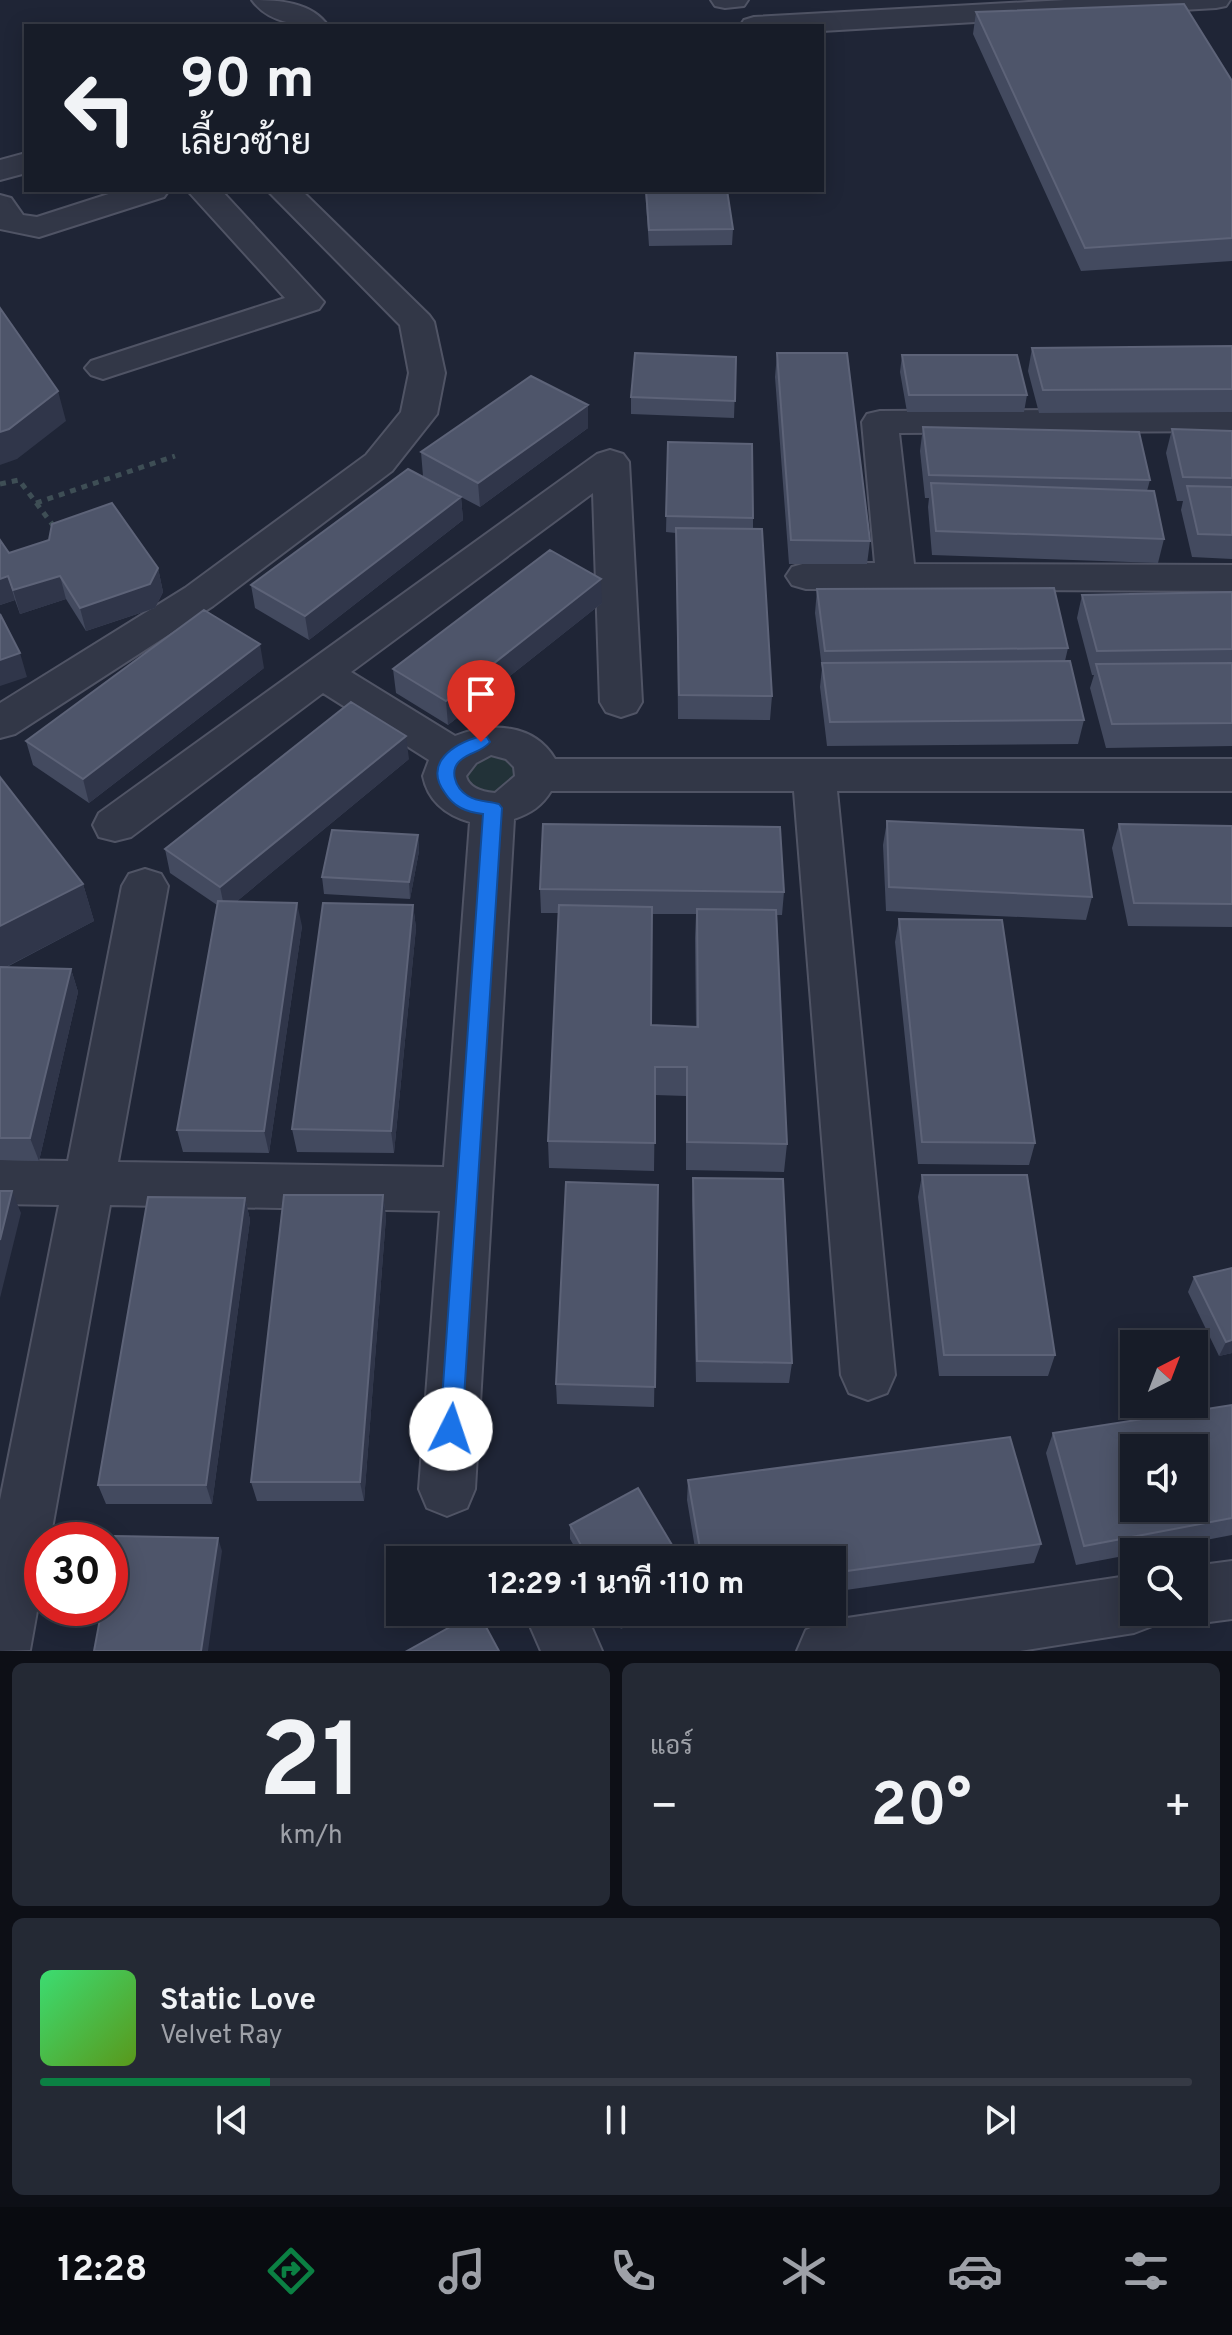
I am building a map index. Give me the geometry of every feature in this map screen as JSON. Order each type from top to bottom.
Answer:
[{"type":"street","points":[[266,0],[310,24]]},
{"type":"street","points":[[725,0],[734,0]]},
{"type":"street","points":[[778,24],[968,8],[1216,0]]},
{"type":"street","points":[[0,171],[24,163]]},
{"type":"street","points":[[0,205],[12,223],[39,227],[147,192]]},
{"type":"street","points":[[103,368],[307,302],[205,192]]},
{"type":"street","points":[[0,723],[212,587],[379,463],[419,414],[427,373],[417,322],[285,192]]},
{"type":"street","points":[[896,576],[880,422],[1232,420]]},
{"type":"street","points":[[115,825],[610,462],[621,702]]},
{"type":"street","points":[[806,576],[1232,578]]},
{"type":"street","points":[[320,672],[454,755]]},
{"type":"street","points":[[481,742],[508,742],[523,749],[535,762],[538,775],[530,792],[519,801],[493,808],[475,807],[459,800],[445,780],[445,769],[454,755],[481,742]]},
{"type":"street","points":[[814,774],[868,1375]]},
{"type":"street","points":[[538,775],[1232,775]]},
{"type":"street","points":[[447,1489],[493,808]]},
{"type":"street","points":[[0,1650],[145,886]]},
{"type":"street","points":[[0,1182],[467,1189]]},
{"type":"street","points":[[1208,1593],[1232,1590]]},
{"type":"street","points":[[827,1651],[930,1644],[1120,1607]]},
{"type":"street","points":[[560,1626],[572,1651]]},
{"type":"path","points":[[36,503],[175,456]]},
{"type":"path","points":[[0,484],[19,480],[60,534]]},
{"type":"shaded area","points":[[505,747],[525,786],[471,799],[457,760]]},
{"type":"building","points":[[1184,4],[1232,81],[1232,238],[1085,248],[976,12]]},
{"type":"building","points":[[646,192],[727,192],[733,229],[649,230]]},
{"type":"building","points":[[0,308],[58,391],[9,429],[0,432]]},
{"type":"building","points":[[1232,346],[1232,389],[1043,390],[1032,348]]},
{"type":"building","points":[[635,353],[736,357],[735,401],[631,397]]},
{"type":"building","points":[[777,353],[847,353],[870,541],[791,540]]},
{"type":"building","points":[[902,355],[1017,355],[1027,395],[909,395]]},
{"type":"building","points":[[531,376],[588,405],[478,483],[421,452]]},
{"type":"building","points":[[923,427],[1139,432],[1150,480],[929,475]]},
{"type":"building","points":[[1172,429],[1232,431],[1232,478],[1183,477]]},
{"type":"building","points":[[668,442],[752,444],[753,518],[666,516]]},
{"type":"building","points":[[408,469],[461,497],[305,616],[251,585]]},
{"type":"building","points":[[931,483],[1154,491],[1164,539],[936,531]]},
{"type":"building","points":[[1187,486],[1232,487],[1232,535],[1198,534]]},
{"type":"building","points":[[112,503],[158,568],[150,584],[80,608],[60,576],[13,590],[8,576],[0,579],[0,540],[9,553],[49,540],[52,524]]},
{"type":"building","points":[[676,528],[762,529],[772,696],[679,695]]},
{"type":"building","points":[[550,550],[601,579],[446,701],[393,669]]},
{"type":"building","points":[[1054,588],[1068,648],[825,651],[817,589]]},
{"type":"building","points":[[1232,592],[1232,649],[1097,651],[1082,595]]},
{"type":"building","points":[[204,610],[260,644],[83,779],[26,741]]},
{"type":"building","points":[[0,614],[20,653],[0,660]]},
{"type":"building","points":[[1070,661],[1084,720],[830,722],[822,663]]},
{"type":"building","points":[[1232,663],[1232,723],[1112,724],[1096,664]]},
{"type":"building","points":[[351,702],[406,736],[220,887],[165,849]]},
{"type":"building","points":[[0,777],[83,884],[0,926]]},
{"type":"building","points":[[887,821],[1083,830],[1092,897],[889,887]]},
{"type":"building","points":[[543,824],[780,827],[784,892],[540,889]]},
{"type":"building","points":[[1119,824],[1232,826],[1232,904],[1134,903]]},
{"type":"building","points":[[332,830],[418,835],[409,882],[322,877]]},
{"type":"building","points":[[218,901],[297,903],[264,1131],[177,1130]]},
{"type":"building","points":[[323,903],[413,905],[391,1131],[292,1129]]},
{"type":"building","points":[[559,905],[652,907],[651,1025],[698,1027],[697,909],[776,910],[787,1144],[687,1142],[687,1067],[655,1067],[655,1143],[548,1141]]},
{"type":"building","points":[[899,919],[1002,920],[1035,1143],[922,1142]]},
{"type":"building","points":[[0,967],[71,969],[30,1138],[0,1138]]},
{"type":"building","points":[[922,1175],[1027,1175],[1055,1355],[944,1355]]},
{"type":"building","points":[[693,1178],[783,1179],[792,1363],[697,1361]]},
{"type":"building","points":[[566,1182],[658,1185],[655,1387],[556,1384]]},
{"type":"building","points":[[0,1191],[12,1191],[0,1240]]},
{"type":"building","points":[[284,1195],[383,1195],[360,1482],[251,1482]]},
{"type":"building","points":[[148,1197],[245,1198],[206,1485],[98,1485]]},
{"type":"building","points":[[1232,1268],[1232,1340],[1226,1342],[1194,1277]]},
{"type":"building","points":[[1232,1405],[1232,1518],[1084,1546],[1053,1433],[1149,1418],[1208,1418],[1208,1409]]},
{"type":"building","points":[[1010,1437],[1041,1544],[846,1571],[846,1546],[700,1546],[688,1480]]},
{"type":"building","points":[[638,1488],[673,1546],[581,1546],[570,1525]]},
{"type":"building","points":[[128,1536],[218,1538],[201,1651],[94,1651],[99,1626],[128,1626]]},
{"type":"building","points":[[453,1626],[486,1626],[499,1651],[407,1651]]},
{"type":"route","points":[[451,1429],[493,808],[475,807],[459,800],[445,780],[445,769],[454,755],[481,742]]}]
